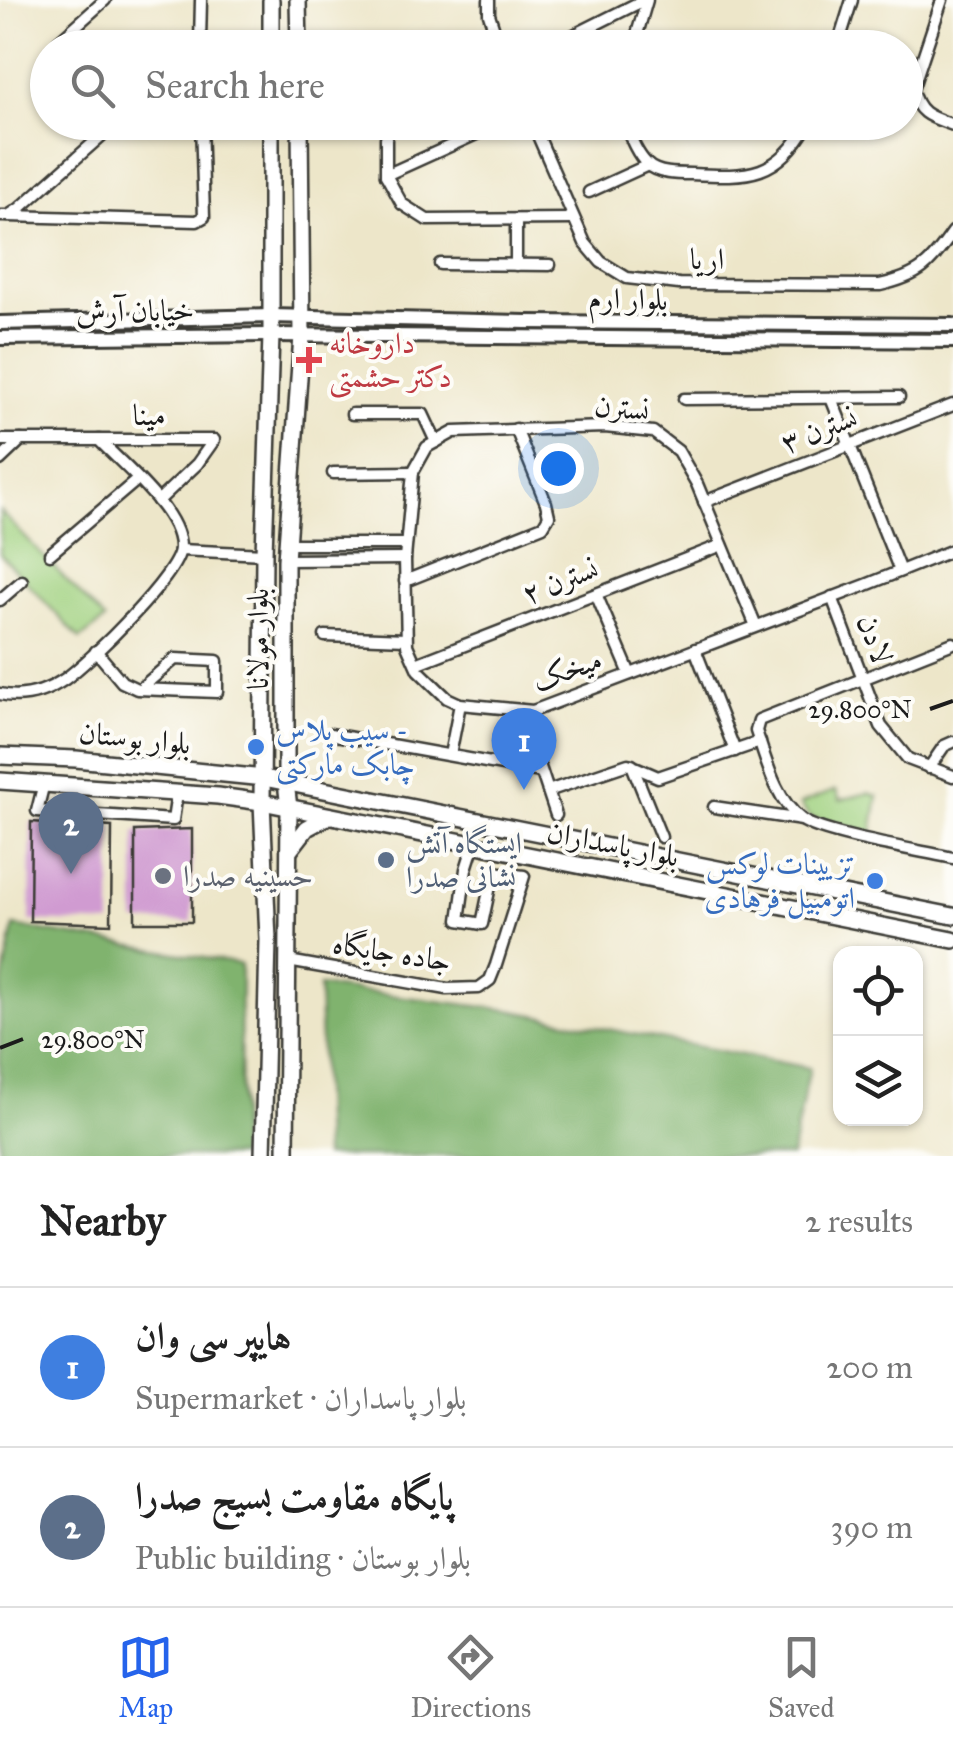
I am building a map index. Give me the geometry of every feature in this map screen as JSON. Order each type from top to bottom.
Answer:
[{"type":"main road","points":[[271,0],[271,30]]},
{"type":"main road","points":[[298,0],[299,30]]},
{"type":"main road","name":"بلوار مولانا","points":[[263,1156],[268,940],[262,802],[271,140]]},
{"type":"main road","name":"بلوار مولانا","points":[[286,1156],[287,552],[302,336],[300,140]]},
{"type":"main road","name":"بلوار بوستان","points":[[0,756],[76,759],[264,778]]},
{"type":"main road","name":"بلوار پاسداران","points":[[264,778],[953,916]]},
{"type":"main road","name":"بلوار بوستان","points":[[0,781],[262,802]]},
{"type":"main road","name":"بلوار پاسداران","points":[[262,802],[953,940]]},
{"type":"main road","points":[[288,853],[298,836],[329,816]]},
{"type":"main road","points":[[768,903],[774,880]]},
{"type":"street","points":[[71,30],[104,0]]},
{"type":"street","points":[[200,30],[201,0]]},
{"type":"street","points":[[489,0],[494,30]]},
{"type":"street","points":[[585,30],[646,0]]},
{"type":"street","points":[[637,30],[646,0]]},
{"type":"street","points":[[843,30],[852,0]]},
{"type":"street","points":[[923,57],[942,0]]},
{"type":"street","points":[[923,114],[953,124]]},
{"type":"street","points":[[4,216],[95,140]]},
{"type":"street","points":[[4,216],[197,221],[204,218],[202,140]]},
{"type":"street","points":[[386,140],[386,175],[402,204],[427,220],[573,219]]},
{"type":"street","points":[[386,175],[463,140]]},
{"type":"street","name":"اریا","points":[[540,140],[573,219],[601,262],[628,278],[679,284],[880,285],[909,279],[930,264],[953,232]]},
{"type":"street","points":[[634,140],[648,165],[661,172],[739,176],[760,173],[780,161],[798,140]]},
{"type":"street","points":[[589,192],[648,165]]},
{"type":"street","points":[[516,220],[516,265]]},
{"type":"street","points":[[440,264],[550,266]]},
{"type":"street","name":"خیابان آرش","points":[[0,324],[302,318]]},
{"type":"street","name":"بلوار ارم","points":[[302,318],[953,325]]},
{"type":"street","points":[[102,336],[103,320]]},
{"type":"street","name":"خیابان آرش","points":[[0,338],[302,336]]},
{"type":"street","name":"بلوار ارم","points":[[302,336],[953,341]]},
{"type":"street","points":[[831,398],[900,571]]},
{"type":"street","points":[[684,399],[899,398]]},
{"type":"street","name":"نسترن ۳","points":[[704,502],[953,405]]},
{"type":"street","points":[[352,414],[422,414],[431,444],[414,472],[405,559],[406,639],[416,664],[447,698],[460,704],[450,755]]},
{"type":"street","points":[[405,581],[543,526],[549,516],[546,503],[516,428]]},
{"type":"street","name":"نسترن","points":[[431,444],[454,432],[516,428],[653,432],[678,451],[756,626]]},
{"type":"street","name":"مینا","points":[[0,440],[214,440],[197,464],[158,502]]},
{"type":"street","points":[[0,460],[21,440]]},
{"type":"street","points":[[0,694],[30,695],[65,679],[98,650],[175,568],[180,550],[177,528],[158,502],[99,440]]},
{"type":"street","points":[[333,473],[414,472]]},
{"type":"street","points":[[50,554],[137,480]]},
{"type":"street","points":[[287,552],[406,544]]},
{"type":"street","name":"نسترن ۲","points":[[416,664],[722,545]]},
{"type":"street","points":[[180,550],[264,554]]},
{"type":"street","name":"میخک","points":[[460,704],[533,711],[953,550]]},
{"type":"street","points":[[287,552],[405,559]]},
{"type":"street","points":[[0,600],[22,581]]},
{"type":"street","points":[[596,594],[630,674]]},
{"type":"street","name":"لادن","points":[[832,597],[881,726],[908,760],[953,776]]},
{"type":"street","points":[[324,636],[406,639]]},
{"type":"street","points":[[802,820],[783,797],[756,731],[759,720],[953,644]]},
{"type":"street","points":[[694,649],[735,751]]},
{"type":"street","points":[[98,650],[122,682],[140,689],[217,692],[217,661],[175,659],[140,689]]},
{"type":"street","points":[[521,710],[556,814]]},
{"type":"street","points":[[330,734],[541,772]]},
{"type":"street","points":[[548,791],[628,764],[658,777],[760,742]]},
{"type":"street","points":[[929,768],[944,746],[953,742]]},
{"type":"street","points":[[632,766],[660,838]]},
{"type":"street","points":[[44,783],[37,811],[173,820],[178,794]]},
{"type":"street","points":[[714,807],[802,820],[953,858]]},
{"type":"street","name":"جاده جایگاه","points":[[288,961],[446,989],[479,988],[490,980],[524,876],[493,872],[482,924],[459,920],[466,869],[474,844]]},
{"type":"green space","points":[[0,511],[105,620],[80,639],[0,554]]},
{"type":"green space","points":[[836,790],[840,800],[868,793],[878,796],[872,833],[809,817],[800,804]]},
{"type":"green space","points":[[14,926],[241,964],[240,1156],[0,1156],[0,997]]},
{"type":"green space","points":[[319,986],[509,1010],[810,1068],[791,1156],[324,1156]]},
{"type":"building","points":[[31,822],[112,827],[111,924],[30,921]]},
{"type":"building","name":"حسینیه صدرا","points":[[192,829],[192,922],[135,922],[135,831]]},
{"type":"place","name":"داروخانه دکتر حشمتی","points":[[309,360]]},
{"type":"place","name":"سیب پلاس - چابک مارکتی","points":[[256,747]]},
{"type":"place","name":"هایپر سی وان","points":[[524,790]]},
{"type":"place","name":"ایستگاه آتش نشانی صدرا","points":[[386,860]]},
{"type":"place","name":"پایگاه مقاومت بسیج صدرا","points":[[71,874]]},
{"type":"place","name":"حسینیه صدرا","points":[[163,876]]},
{"type":"place","name":"تزیینات لوکس اتومبیل فرهادی","points":[[875,881]]}]
